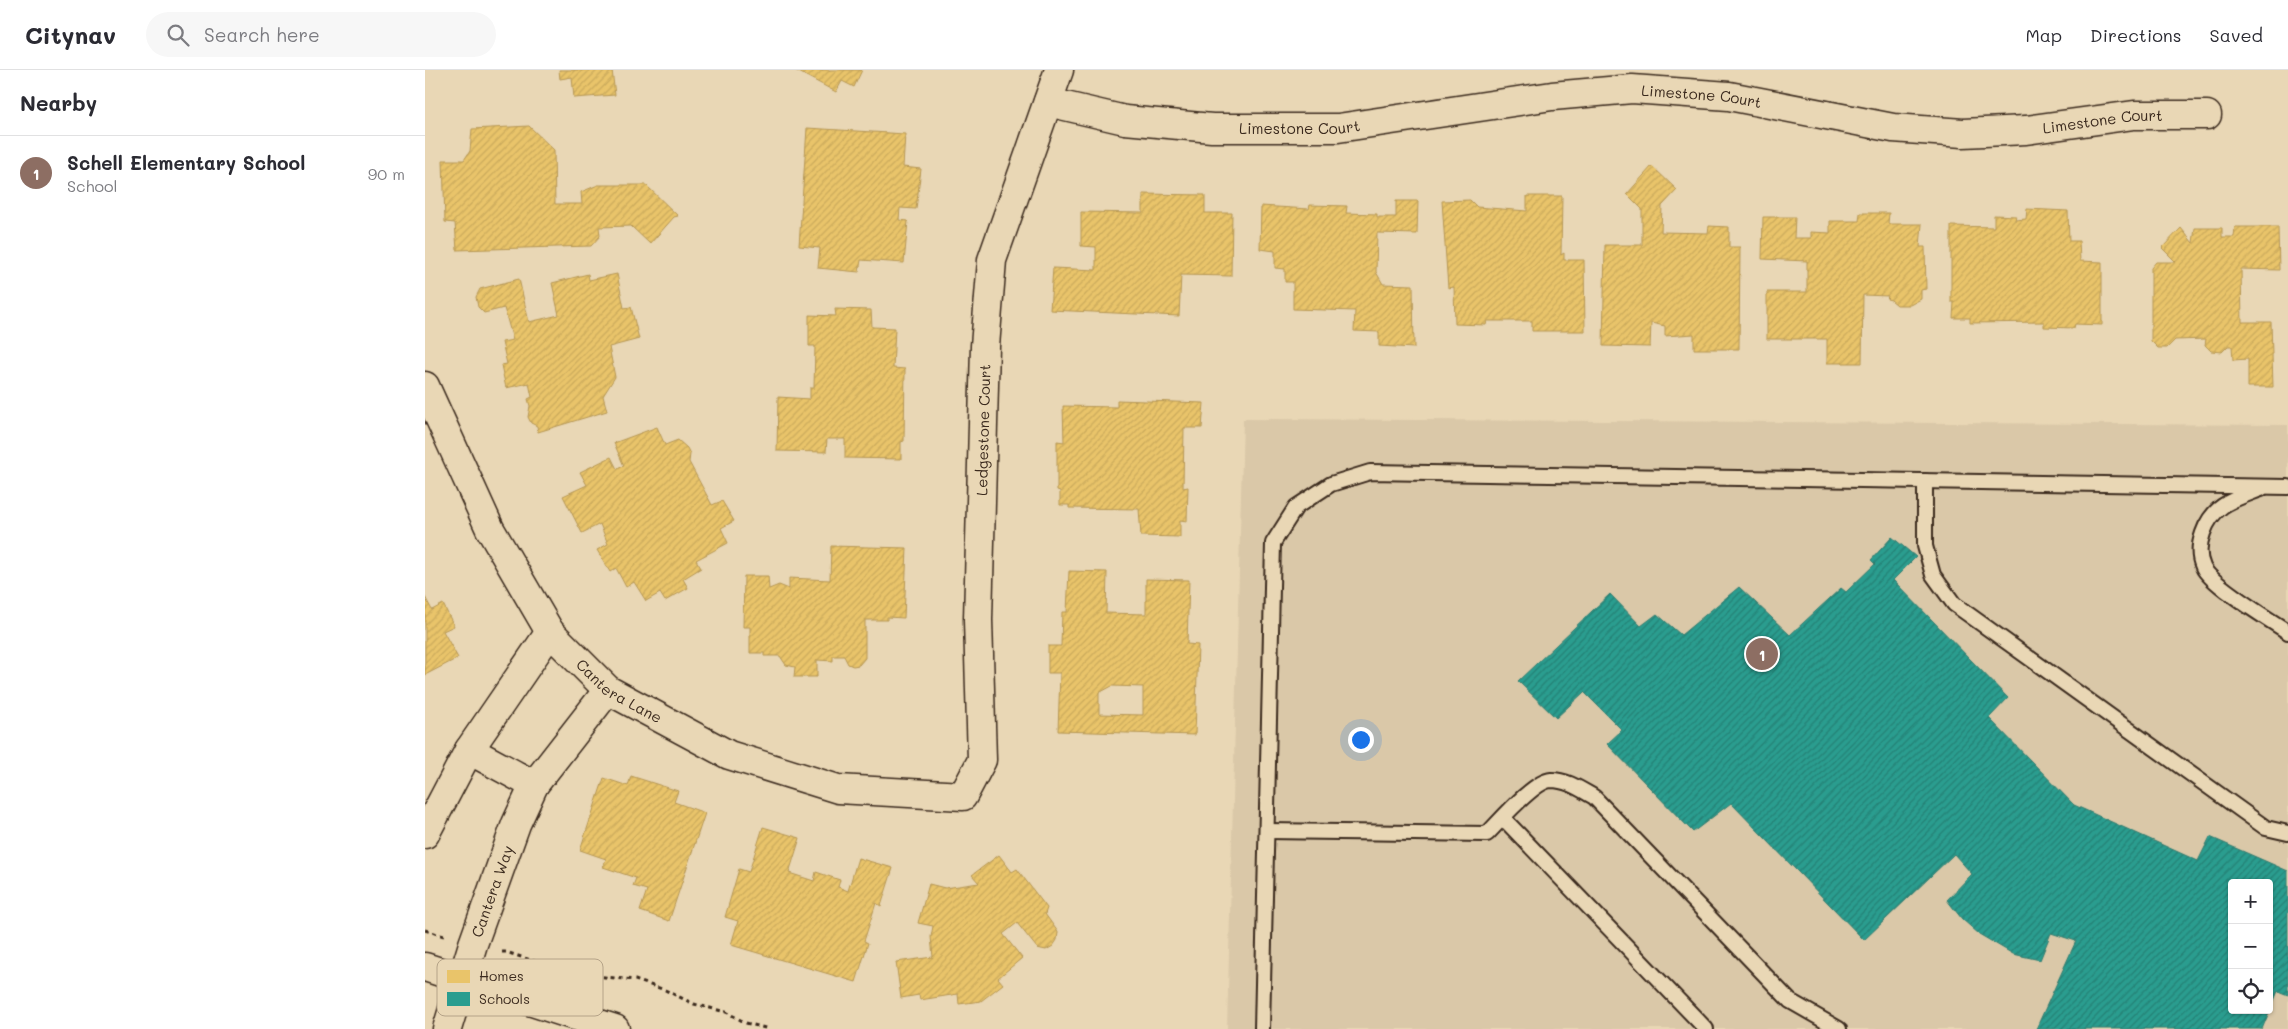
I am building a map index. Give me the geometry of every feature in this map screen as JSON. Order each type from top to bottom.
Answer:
[{"type":"street","name":"Ledgestone Court","points":[[963,796],[982,760],[978,620],[985,346],[992,260],[1059,70]]},
{"type":"street","name":"Limestone Court","points":[[1048,102],[1125,120],[1212,128],[1337,128],[1552,96],[1632,89],[1729,96],[1893,128],[1963,132],[2026,130],[2134,115],[2207,115]]},
{"type":"street","name":"Cantera Lane","points":[[425,386],[490,529],[550,632],[608,690],[729,755],[838,789],[963,796]]},
{"type":"street","points":[[425,834],[469,750],[550,632]]},
{"type":"street","name":"Cantera Way","points":[[468,959],[516,824],[534,785],[608,690]]},
{"type":"street","points":[[469,750],[534,785]]},
{"type":"street","points":[[425,968],[437,972]]},
{"type":"street","name":"Cantera Way","points":[[447,1029],[451,1016]]},
{"type":"street","points":[[575,1016],[615,1029]]},
{"type":"lane","points":[[1262,1029],[1273,543],[1296,507],[1331,484],[1370,472],[2288,487]]},
{"type":"lane","points":[[1925,481],[1925,546],[1933,575],[1954,604],[2266,828],[2288,833]]},
{"type":"lane","points":[[2268,487],[2225,503],[2208,520],[2199,545],[2203,568],[2220,585],[2288,632]]},
{"type":"lane","points":[[1267,831],[1487,834],[1528,792],[1549,780],[1572,784],[1594,797],[1790,1001],[1839,1029]]},
{"type":"lane","points":[[1503,818],[1706,1029]]},
{"type":"path","points":[[473,944],[493,953],[507,952],[528,959]]},
{"type":"path","points":[[603,977],[635,980],[665,990],[694,1004],[726,1012],[746,1023],[769,1029]]},
{"type":"shaded area","points":[[1243,419],[2288,425],[2288,1029],[1227,1029]]},
{"type":"building: Homes","points":[[559,70],[612,70],[615,95],[574,98],[572,77],[560,79]]},
{"type":"building: Homes","points":[[795,70],[862,70],[854,87],[842,81],[836,92]]},
{"type":"building: Homes","points":[[529,126],[554,150],[555,204],[582,204],[581,192],[598,185],[646,185],[678,216],[674,217],[650,244],[631,226],[599,227],[600,236],[591,246],[457,250],[455,223],[445,222],[443,160],[464,160],[470,151],[472,129]]},
{"type":"building: Homes","points":[[807,128],[905,134],[903,167],[921,169],[916,209],[900,208],[899,220],[908,221],[904,263],[861,260],[859,272],[818,268],[820,248],[799,246]]},
{"type":"building: Homes","points":[[1652,166],[1677,190],[1662,206],[1661,232],[1708,233],[1709,226],[1729,227],[1729,247],[1740,247],[1739,349],[1694,349],[1694,334],[1665,336],[1665,326],[1651,323],[1650,347],[1603,346],[1605,245],[1642,245],[1642,209],[1627,194]]},
{"type":"building: Homes","points":[[1143,194],[1205,195],[1205,213],[1232,213],[1231,276],[1181,275],[1179,316],[1050,310],[1053,268],[1096,270],[1096,247],[1081,246],[1081,212],[1143,213]]},
{"type":"building: Homes","points":[[1527,196],[1562,196],[1561,255],[1564,253],[1564,260],[1584,260],[1585,331],[1532,331],[1532,321],[1487,321],[1486,325],[1455,324],[1454,287],[1448,288],[1442,201],[1470,200],[1477,207],[1527,211]]},
{"type":"building: Homes","points":[[1396,201],[1418,201],[1417,234],[1377,233],[1376,272],[1383,284],[1413,285],[1414,348],[1379,346],[1379,332],[1354,331],[1355,311],[1293,309],[1293,282],[1285,282],[1285,269],[1275,268],[1275,251],[1260,249],[1261,206],[1309,209],[1310,205],[1347,206],[1346,213],[1377,214],[1377,217],[1396,217]]},
{"type":"building: Homes","points":[[2027,209],[2068,211],[2069,241],[2079,241],[2080,261],[2102,262],[2102,325],[2075,324],[2074,328],[2044,327],[2044,322],[1970,323],[1970,318],[1953,318],[1954,302],[1951,302],[1951,226],[1994,227],[1994,215],[2016,216],[2015,220],[2026,219]]},
{"type":"building: Homes","points":[[1860,213],[1889,213],[1888,224],[1922,224],[1920,247],[1925,247],[1926,289],[1921,290],[1921,299],[1910,305],[1897,305],[1887,299],[1888,296],[1863,295],[1862,363],[1827,363],[1827,339],[1767,339],[1767,292],[1807,292],[1807,261],[1762,259],[1763,217],[1795,217],[1794,238],[1811,238],[1811,232],[1830,233],[1830,221],[1859,221]]},
{"type":"building: Homes","points":[[2235,227],[2278,227],[2279,270],[2241,269],[2242,322],[2271,322],[2273,387],[2248,387],[2248,359],[2233,360],[2232,346],[2228,346],[2222,352],[2211,351],[2205,345],[2206,339],[2175,340],[2167,348],[2158,348],[2151,341],[2151,268],[2156,262],[2176,262],[2162,248],[2181,228],[2193,243],[2195,228],[2222,228],[2222,237],[2234,237]]},
{"type":"building: Homes","points":[[588,274],[589,280],[617,274],[624,308],[631,307],[639,339],[609,347],[615,377],[603,396],[607,411],[538,432],[537,426],[531,423],[528,417],[530,406],[528,399],[532,397],[529,383],[506,388],[501,365],[507,364],[502,342],[513,340],[504,308],[484,313],[478,307],[476,297],[480,289],[519,279],[529,322],[559,315],[552,283]]},
{"type":"building: Homes","points":[[835,309],[871,310],[872,327],[895,328],[893,368],[905,369],[904,441],[901,442],[901,459],[845,458],[845,439],[827,439],[826,452],[777,451],[778,397],[810,399],[810,388],[814,388],[815,346],[809,346],[809,315],[836,316]]},
{"type":"building: Homes","points":[[1117,400],[1204,403],[1202,428],[1184,428],[1183,488],[1188,487],[1187,521],[1180,520],[1180,537],[1141,536],[1139,509],[1069,508],[1069,505],[1060,505],[1060,491],[1057,490],[1057,441],[1064,442],[1063,406],[1117,407]]},
{"type":"building: Homes","points":[[657,427],[665,445],[678,440],[687,448],[690,454],[689,462],[712,505],[722,501],[734,521],[721,528],[728,543],[696,560],[701,568],[683,579],[688,588],[665,601],[660,593],[646,601],[634,582],[626,587],[616,568],[610,572],[597,550],[608,544],[600,524],[582,533],[563,496],[587,485],[580,472],[611,457],[617,469],[624,466],[614,443]]},
{"type":"building: Homes","points":[[831,546],[907,548],[904,618],[887,617],[887,620],[865,620],[865,658],[859,665],[853,666],[848,664],[844,656],[833,656],[833,661],[817,660],[817,677],[794,677],[795,667],[786,665],[780,656],[764,656],[764,653],[750,653],[750,627],[743,627],[744,576],[768,576],[769,589],[779,585],[789,589],[789,578],[830,580]]},
{"type":"building: Homes","points":[[1069,571],[1107,572],[1106,613],[1146,614],[1146,579],[1189,580],[1187,644],[1198,645],[1195,735],[1058,731],[1060,673],[1048,673],[1048,646],[1061,646],[1062,612],[1067,612]],"holes":[[[1112,686],[1143,687],[1143,715],[1099,714],[1099,693]]]},
{"type":"building: Homes","points":[[425,597],[432,610],[443,604],[454,626],[443,631],[458,658],[425,675]]},
{"type":"building: Homes","points":[[631,776],[678,791],[674,802],[705,813],[669,921],[640,911],[647,890],[633,886],[636,878],[603,867],[606,859],[580,850],[604,778],[628,786]]},
{"type":"building: Homes","points":[[763,827],[800,838],[789,873],[814,881],[816,872],[840,880],[838,887],[848,891],[858,858],[893,868],[881,906],[876,903],[864,941],[868,943],[856,982],[731,945],[738,921],[725,917],[739,869],[749,872]]},
{"type":"building: Homes","points":[[999,855],[1012,872],[1017,869],[1047,908],[1045,914],[1058,932],[1057,940],[1053,946],[1046,950],[1037,948],[1017,923],[1003,934],[1022,958],[998,978],[1003,984],[981,1001],[959,1004],[958,994],[920,1000],[919,995],[901,998],[896,962],[933,957],[931,937],[933,926],[918,923],[929,884],[945,888],[979,883],[972,875]]},
{"type":"building: Schools","points":[[1892,537],[1916,557],[1893,580],[2008,698],[1989,718],[2074,805],[2198,861],[2210,837],[2288,871],[2288,995],[2278,991],[2273,1003],[2273,879],[2228,879],[2228,1014],[2268,1014],[2262,1029],[2036,1029],[2076,941],[2051,933],[2040,960],[2013,954],[1979,934],[1962,919],[1947,900],[1972,874],[1954,854],[1864,940],[1731,803],[1693,832],[1607,744],[1622,730],[1584,692],[1556,718],[1518,681],[1610,594],[1641,626],[1657,614],[1681,635],[1739,587],[1790,635],[1841,588],[1846,592],[1875,564],[1871,560]]},
{"type":"place","name":"Schell Elementary School","points":[[1762,654]]}]
